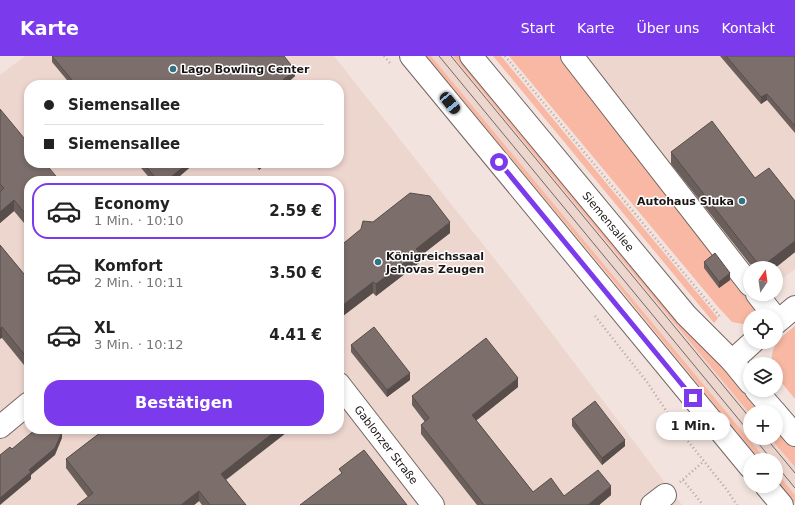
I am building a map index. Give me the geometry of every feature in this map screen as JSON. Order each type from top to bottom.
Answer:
[{"type":"main road","points":[[411,56],[743,459]]},
{"type":"main road","name":"Siemensallee","points":[[471,56],[686,315],[732,361],[743,374]]},
{"type":"main road","points":[[572,56],[743,276]]},
{"type":"main road","points":[[783,315],[795,307]]},
{"type":"main road","points":[[732,361],[745,349]]},
{"type":"main road","name":"Gablonzer Straße","points":[[344,390],[433,505]]},
{"type":"main road","points":[[762,397],[770,405]]},
{"type":"main road","points":[[0,427],[24,407]]},
{"type":"main road","points":[[783,420],[795,435]]},
{"type":"main road","points":[[767,493],[769,505]]},
{"type":"main road","points":[[772,493],[782,505]]},
{"type":"path","points":[[505,56],[721,318]]},
{"type":"path","points":[[595,315],[648,382],[679,430],[727,490],[736,505]]},
{"type":"path","points":[[658,500],[704,461]]},
{"type":"path","points":[[683,480],[703,505]]},
{"type":"shaded area","points":[[25,56],[334,56],[519,290],[682,505],[0,505],[0,75]]},
{"type":"shaded area","points":[[426,56],[431,56],[743,432],[743,439]]},
{"type":"shaded area","points":[[431,56],[453,56],[743,406],[743,432]]},
{"type":"shaded area","points":[[453,56],[462,56],[743,384],[743,397],[754,397],[761,405],[743,406]]},
{"type":"shaded area","points":[[493,56],[501,56],[718,318],[714,323]]},
{"type":"shaded area","points":[[509,56],[566,56],[743,286],[743,301],[754,301],[760,309],[743,309],[743,324],[732,322]]},
{"type":"shaded area","points":[[583,56],[795,56],[795,269],[783,278],[783,261],[744,261]]},
{"type":"shaded area","points":[[795,326],[795,399],[783,384],[783,357],[772,357],[774,349],[783,349],[783,335]]},
{"type":"shaded area","points":[[783,430],[795,445],[795,467],[776,445],[783,445]]},
{"type":"shaded area","points":[[748,445],[754,445],[760,453],[754,453]]},
{"type":"shaded area","points":[[754,445],[776,445],[783,453],[760,453]]},
{"type":"shaded area","points":[[783,453],[795,467],[795,495],[783,480]]},
{"type":"shaded area","points":[[783,480],[795,495],[795,503],[783,488]]},
{"type":"building","name":"Lago Bowling Center","points":[[52,56],[284,56],[295,70],[283,80],[72,80]]},
{"type":"building","points":[[726,56],[795,56],[795,126],[767,94],[761,97]]},
{"type":"building","points":[[0,109],[24,138],[24,168],[49,168],[56,176],[24,176],[24,212],[14,200],[0,212],[0,192],[4,188],[0,184]]},
{"type":"building","name":"Autohaus Sluka","points":[[712,121],[755,178],[769,168],[795,201],[795,241],[769,261],[756,261],[671,152]]},
{"type":"building","points":[[147,168],[182,168],[172,176],[154,176]]},
{"type":"building","name":"Königreichssaal Jehovas Zeugen","points":[[410,193],[430,196],[450,222],[416,249],[419,252],[376,284],[373,282],[344,304],[344,243],[361,229],[363,221],[373,222]]},
{"type":"building","points":[[0,245],[24,274],[24,354],[2,327],[0,328]]},
{"type":"building","points":[[715,253],[730,273],[719,282],[704,262]]},
{"type":"building","points":[[374,327],[410,373],[387,390],[351,345]]},
{"type":"building","points":[[486,338],[518,378],[472,415],[533,492],[551,478],[564,496],[598,470],[611,486],[588,505],[484,505],[421,425],[429,418],[412,396]]},
{"type":"building","points":[[595,401],[625,440],[602,458],[572,419]]},
{"type":"building","points":[[30,434],[61,434],[55,448],[29,470],[31,472],[0,498],[0,455],[10,447],[12,449]]},
{"type":"building","points":[[98,434],[272,434],[221,474],[246,505],[210,505],[199,491],[181,505],[77,505],[93,493],[66,459]]},
{"type":"building","points":[[364,450],[407,505],[300,505],[342,473],[339,469]]},
{"type":"tram line","points":[[439,56],[743,425]]},
{"type":"tram line","points":[[451,56],[743,410]]},
{"type":"tram line","points":[[760,445],[766,453]]},
{"type":"tram line","points":[[772,445],[795,473]]},
{"type":"tram line","points":[[783,473],[795,488]]},
{"type":"place","name":"Lago Bowling Center","points":[[173,69]]},
{"type":"place","name":"Autohaus Sluka","points":[[742,201]]},
{"type":"place","name":"Königreichssaal Jehovas Zeugen","points":[[378,262]]},
{"type":"route","points":[[499,162],[693,398]]}]
